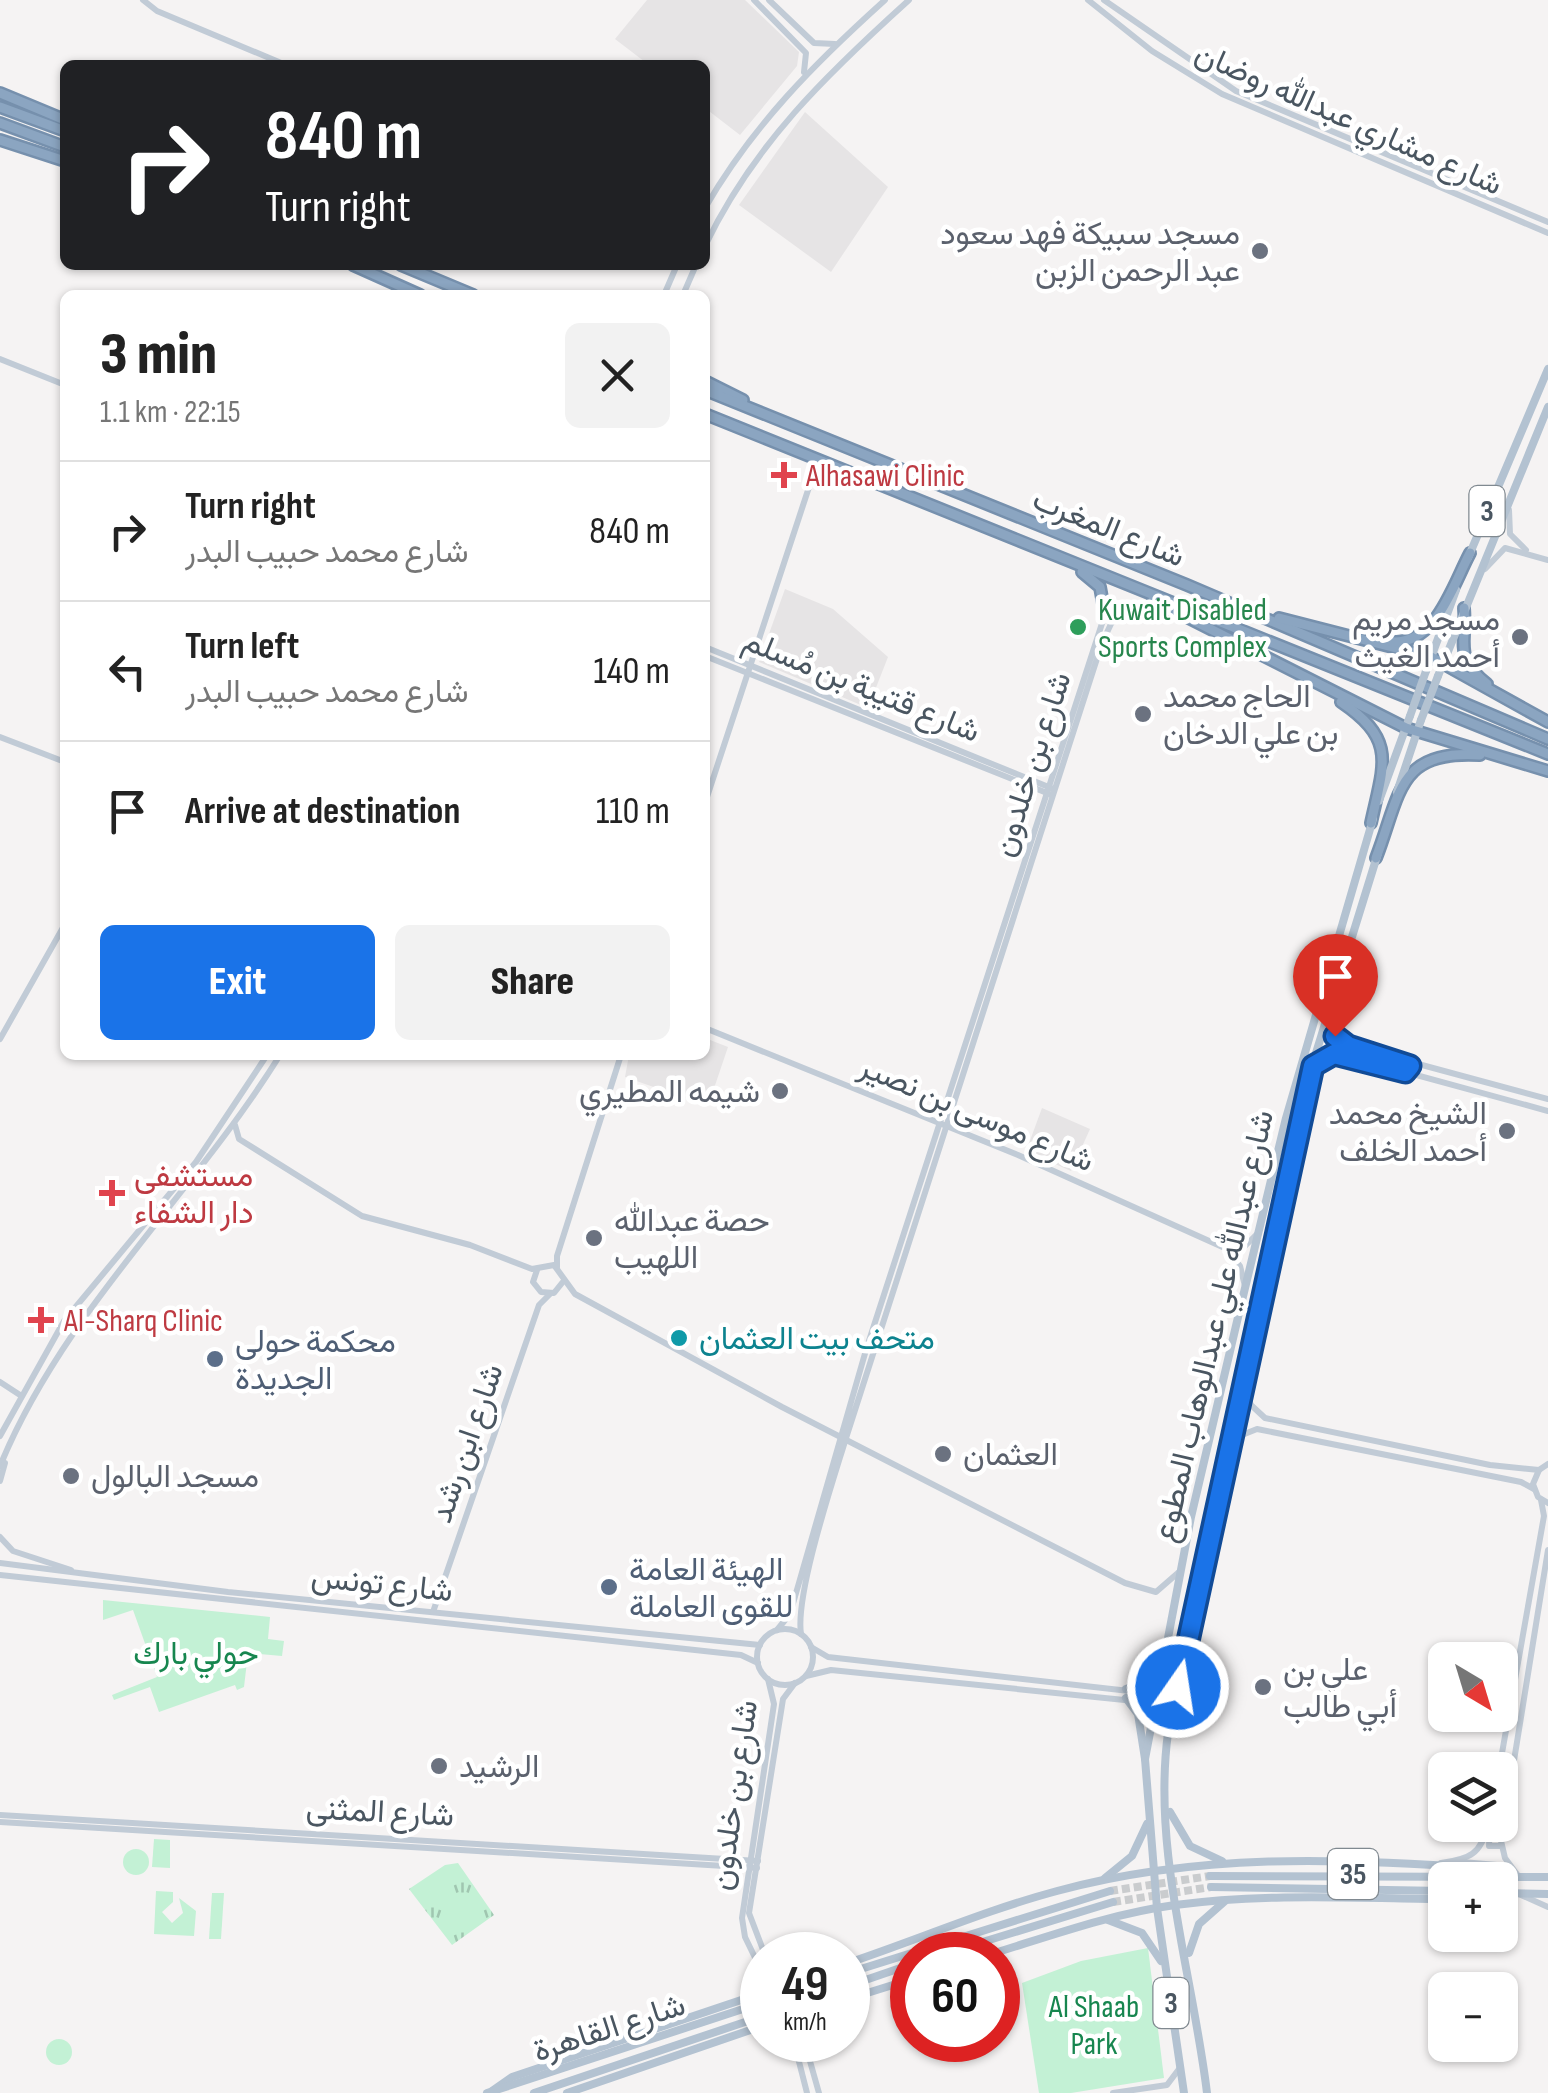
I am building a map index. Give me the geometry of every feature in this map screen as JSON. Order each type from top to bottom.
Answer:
[{"type":"highway","points":[[0,93],[60,118]]},
{"type":"highway","points":[[0,107],[60,130]]},
{"type":"highway","points":[[0,123],[60,145]]},
{"type":"highway","points":[[0,140],[60,160]]},
{"type":"highway","points":[[363,270],[409,290]]},
{"type":"highway","points":[[413,270],[461,290]]},
{"type":"highway","points":[[710,384],[794,426]]},
{"type":"highway","name":"شارع المغرب","points":[[710,392],[1187,586],[1548,739]]},
{"type":"highway","name":"شارع المغرب","points":[[710,417],[1548,754]]},
{"type":"highway","points":[[1344,636],[1396,643],[1421,636],[1470,553]]},
{"type":"highway","points":[[1053,557],[1100,587],[1104,615]]},
{"type":"highway","points":[[1128,586],[1411,730],[1548,771]]},
{"type":"highway","points":[[1187,586],[1290,622],[1431,656],[1548,722]]},
{"type":"highway","points":[[1464,608],[1460,644],[1466,661],[1512,705]]},
{"type":"highway","points":[[1306,678],[1366,719],[1379,738],[1383,769],[1371,823]]},
{"type":"highway","points":[[1376,858],[1413,770],[1444,753],[1497,756]]},
{"type":"main road","name":"شارع عبدالله علي عبدالوهاب المطوع","points":[[1173,1869],[1167,1743],[1313,1066],[1376,858],[1411,730],[1410,716],[1470,553],[1548,368]]},
{"type":"main road","name":"شارع عبدالله علي عبدالوهاب المطوع","points":[[1184,2093],[1157,1908],[1146,1759],[1182,1568],[1290,1103],[1371,823],[1411,730],[1421,720],[1472,586],[1548,407]]},
{"type":"main road","points":[[1146,1759],[1138,1714],[1126,1694],[1147,1681],[1165,1654]]},
{"type":"main road","points":[[1167,1806],[1190,1846],[1227,1862]]},
{"type":"main road","points":[[1099,1881],[1126,1862],[1149,1820]]},
{"type":"main road","points":[[870,1955],[1056,1891],[1153,1872],[1227,1862],[1332,1860],[1428,1865]]},
{"type":"main road","name":"3","points":[[1173,1869],[1207,2093]]},
{"type":"main road","name":"35","points":[[1210,1876],[1428,1876]]},
{"type":"main road","name":"35","points":[[1519,1876],[1548,1878]]},
{"type":"main road","name":"35","points":[[1211,1887],[1428,1890]]},
{"type":"main road","points":[[870,1966],[1110,1892]]},
{"type":"main road","points":[[1518,1894],[1548,1894]]},
{"type":"main road","points":[[1189,1968],[1194,1932],[1226,1900]]},
{"type":"main road","points":[[1020,1945],[1103,1919],[1177,1905],[1226,1900],[1428,1900]]},
{"type":"main road","points":[[1015,1932],[1113,1902]]},
{"type":"main road","points":[[1103,1919],[1142,1932],[1166,1973]]},
{"type":"main road","points":[[489,2092],[512,2077],[740,2005]]},
{"type":"main road","name":"شارع القاهرة","points":[[534,2093],[740,2024]]},
{"type":"main road","points":[[566,2093],[740,2034]]},
{"type":"street","points":[[142,0],[157,11],[274,60]]},
{"type":"street","points":[[754,0],[806,52],[804,74]]},
{"type":"street","points":[[763,8],[770,6],[770,0]]},
{"type":"street","points":[[770,0],[814,43],[836,44]]},
{"type":"street","points":[[710,200],[746,141],[781,98],[885,0]]},
{"type":"street","points":[[710,237],[758,152],[792,111],[909,0]]},
{"type":"street","name":"شارع مشاري عبدالله روضان","points":[[1088,0],[1152,52],[1208,87],[1548,234]]},
{"type":"street","name":"شارع مشاري عبدالله روضان","points":[[1104,0],[1215,77],[1548,222]]},
{"type":"street","points":[[774,20],[775,13],[781,11]]},
{"type":"street","points":[[1195,80],[1203,77],[1202,69]]},
{"type":"street","points":[[1208,87],[1215,77]]},
{"type":"street","points":[[781,98],[783,109],[792,111]]},
{"type":"street","points":[[746,141],[758,142],[758,152]]},
{"type":"street","points":[[1376,161],[1380,152]]},
{"type":"street","points":[[1394,169],[1390,162],[1401,160]]},
{"type":"street","points":[[1500,214],[1508,212],[1506,203]]},
{"type":"street","points":[[1520,222],[1515,214],[1524,211]]},
{"type":"street","points":[[0,359],[60,383]]},
{"type":"street","points":[[710,788],[813,474]]},
{"type":"street","points":[[1518,477],[1508,528],[1516,542],[1536,556]]},
{"type":"street","points":[[1472,586],[1502,549],[1548,560]]},
{"type":"street","name":"شارع بن خلدون","points":[[777,1630],[790,1614],[842,1436],[1117,605],[1110,604],[1104,615],[1052,792]]},
{"type":"street","name":"شارع قتيبة بن مُسلم","points":[[710,651],[748,670]]},
{"type":"street","name":"شارع قتيبة بن مُسلم","points":[[710,658],[1052,792]]},
{"type":"street","points":[[0,737],[60,760]]},
{"type":"street","points":[[0,1039],[60,933]]},
{"type":"street","points":[[1328,1016],[1335,1036],[1348,1046],[1548,1098]]},
{"type":"street","name":"شارع موسى بن نصير","points":[[710,1030],[944,1124],[1227,1249]]},
{"type":"street","points":[[1343,1055],[1348,1046]]},
{"type":"street","points":[[1313,1066],[1326,1057],[1343,1055],[1548,1111]]},
{"type":"street","points":[[0,1466],[12,1438],[84,1314],[194,1180],[263,1060]]},
{"type":"street","points":[[0,1436],[20,1395],[91,1283],[186,1173],[200,1164],[235,1125],[277,1060]]},
{"type":"street","points":[[620,1060],[553,1266],[575,1294],[1146,1592],[1164,1588],[1182,1568]]},
{"type":"street","points":[[1405,1072],[1408,1062]]},
{"type":"street","points":[[1420,1075],[1423,1066]]},
{"type":"street","points":[[1518,1102],[1520,1091]]},
{"type":"street","points":[[1530,1106],[1536,1095]]},
{"type":"street","points":[[235,1125],[239,1139],[362,1216],[470,1245],[537,1269],[553,1266]]},
{"type":"street","points":[[186,1173],[194,1180]]},
{"type":"street","points":[[164,1200],[172,1207]]},
{"type":"street","points":[[1227,1249],[1243,1248],[1261,1229]]},
{"type":"street","points":[[1227,1249],[1240,1266],[1245,1288]]},
{"type":"street","points":[[537,1269],[533,1282],[538,1290],[550,1294],[562,1280]]},
{"type":"street","name":"شارع ابن رشد","points":[[432,1613],[442,1598],[539,1305],[538,1290]]},
{"type":"street","name":"شارع ابن رشد","points":[[539,1305],[550,1294]]},
{"type":"street","points":[[0,1382],[20,1395]]},
{"type":"street","points":[[1244,1385],[1257,1413],[1268,1419],[1539,1470]]},
{"type":"street","points":[[1266,1430],[1263,1425],[1268,1419]]},
{"type":"street","points":[[1230,1452],[1245,1432],[1266,1430],[1522,1482],[1534,1489],[1544,1502],[1544,1516],[1518,1665]]},
{"type":"street","points":[[1330,1441],[1332,1430]]},
{"type":"street","points":[[1342,1444],[1347,1434]]},
{"type":"street","name":"شارع بن خلدون","points":[[800,1634],[842,1436]]},
{"type":"street","points":[[0,1481],[12,1438]]},
{"type":"street","points":[[1443,1465],[1446,1455]]},
{"type":"street","points":[[1456,1468],[1460,1458]]},
{"type":"street","points":[[1534,1489],[1539,1470],[1548,1464]]},
{"type":"street","points":[[0,1537],[13,1551],[87,1574]]},
{"type":"street","points":[[1508,1862],[1500,1846],[1548,1550]]},
{"type":"street","name":"شارع تونس","points":[[0,1563],[140,1582],[760,1645]]},
{"type":"street","name":"شارع تونس","points":[[0,1579],[137,1590],[745,1656],[758,1663]]},
{"type":"street","points":[[137,1590],[135,1585],[140,1582]]},
{"type":"street","points":[[442,1598],[448,1615]]},
{"type":"street","points":[[1126,1694],[1028,1690],[839,1671],[806,1676],[795,1683],[768,1679],[758,1663],[760,1645],[777,1630],[800,1634],[824,1656],[1045,1681],[1165,1700]]},
{"type":"street","points":[[706,1652],[715,1647],[710,1640]]},
{"type":"street","points":[[806,1676],[812,1662],[811,1647]]},
{"type":"street","points":[[839,1671],[837,1662],[848,1659]]},
{"type":"street","points":[[1518,1671],[1527,1672]]},
{"type":"street","name":"شارع بن خلدون","points":[[755,1932],[750,1918],[754,1864],[774,1700],[768,1679]]},
{"type":"street","points":[[1028,1690],[1044,1688],[1045,1681]]},
{"type":"street","name":"شارع بن خلدون","points":[[744,1932],[784,1699],[795,1683]]},
{"type":"street","points":[[1518,1685],[1524,1690]]},
{"type":"street","points":[[1167,1743],[1165,1700],[1178,1687]]},
{"type":"street","name":"شارع المثنى","points":[[0,1819],[754,1864]]},
{"type":"street","points":[[1460,1862],[1480,1849],[1483,1842]]},
{"type":"street","points":[[1489,1842],[1489,1846],[1500,1846]]},
{"type":"street","points":[[1518,1897],[1545,1904]]},
{"type":"street","points":[[798,2062],[808,2093]]},
{"type":"street","points":[[812,2062],[819,2093]]},
{"type":"street","points":[[1113,2093],[1170,2083],[1181,2063]]},
{"type":"shaded area","points":[[647,0],[745,0],[799,52],[797,66],[740,135],[710,112],[710,60],[642,60],[615,39]]},
{"type":"shaded area","points":[[805,112],[888,187],[831,272],[739,205]]},
{"type":"shaded area","points":[[785,589],[833,609],[888,657],[868,708],[759,662]]},
{"type":"shaded area","points":[[710,1040],[728,1047],[708,1106],[625,1077],[628,1060],[710,1060]]},
{"type":"shaded area","points":[[1042,1108],[1090,1129],[1071,1171],[1030,1153],[1028,1146]]},
{"type":"green space","name":"حولي بارك","points":[[103,1600],[270,1617],[268,1639],[284,1641],[282,1656],[248,1653],[244,1687],[237,1690],[235,1685],[159,1712],[150,1687],[114,1700],[112,1695],[157,1677],[133,1610],[103,1620]]},
{"type":"green space","points":[[154,1839],[170,1840],[170,1868],[152,1867]]},
{"type":"green space","points":[[136,1849],[145,1853],[149,1862],[145,1871],[136,1875],[127,1871],[123,1862],[127,1853]]},
{"type":"green space","points":[[458,1863],[494,1915],[452,1945],[409,1889],[445,1865]]},
{"type":"green space","points":[[156,1891],[173,1892],[173,1902],[162,1912],[172,1923],[183,1913],[179,1898],[196,1911],[194,1936],[154,1934]]},
{"type":"green space","points":[[212,1893],[224,1893],[221,1939],[209,1939]]},
{"type":"green space","name":"Al Shaab Park","points":[[1148,1948],[1164,2078],[1071,2093],[1039,2093],[1022,1983],[1081,1961]]},
{"type":"green space","points":[[59,2039],[68,2043],[72,2052],[68,2061],[59,2065],[50,2061],[46,2052],[50,2043]]},
{"type":"tunnel","points":[[1110,1891],[1210,1876]]},
{"type":"tunnel","points":[[1113,1902],[1211,1887]]},
{"type":"place","name":"مسجد سبيكة فهد سعود عبد الرحمن الزبن","points":[[1260,251]]},
{"type":"place","name":"Alhasawi Clinic","points":[[784,475]]},
{"type":"place","name":"Kuwait Disabled Sports Complex","points":[[1078,627]]},
{"type":"place","name":"مسجد مريم أحمد الغيث","points":[[1520,637]]},
{"type":"place","name":"الحاج محمد بن علي الدخان","points":[[1143,714]]},
{"type":"place","name":"شيمه المطيري","points":[[780,1091]]},
{"type":"place","name":"الشيخ محمد أحمد الخلف","points":[[1507,1131]]},
{"type":"place","name":"مستشفى دار الشفاء","points":[[112,1193]]},
{"type":"place","name":"حصة عبدالله اللهيب","points":[[594,1238]]},
{"type":"place","name":"Al-Sharq Clinic","points":[[41,1320]]},
{"type":"place","name":"متحف بيت العثمان","points":[[679,1338]]},
{"type":"place","name":"محكمة حولى الجديدة","points":[[215,1359]]},
{"type":"place","name":"العثمان","points":[[943,1454]]},
{"type":"place","name":"مسجد البالول","points":[[71,1476]]},
{"type":"place","name":"الهيئة العامة للقوى العاملة","points":[[609,1587]]},
{"type":"place","name":"علي بن أبي طالب","points":[[1263,1687]]},
{"type":"place","name":"الرشيد","points":[[439,1766]]},
{"type":"route","points":[[1178,1687],[1313,1066],[1334,1054],[1405,1072],[1410,1066],[1408,1062],[1348,1046],[1335,1036]]}]
